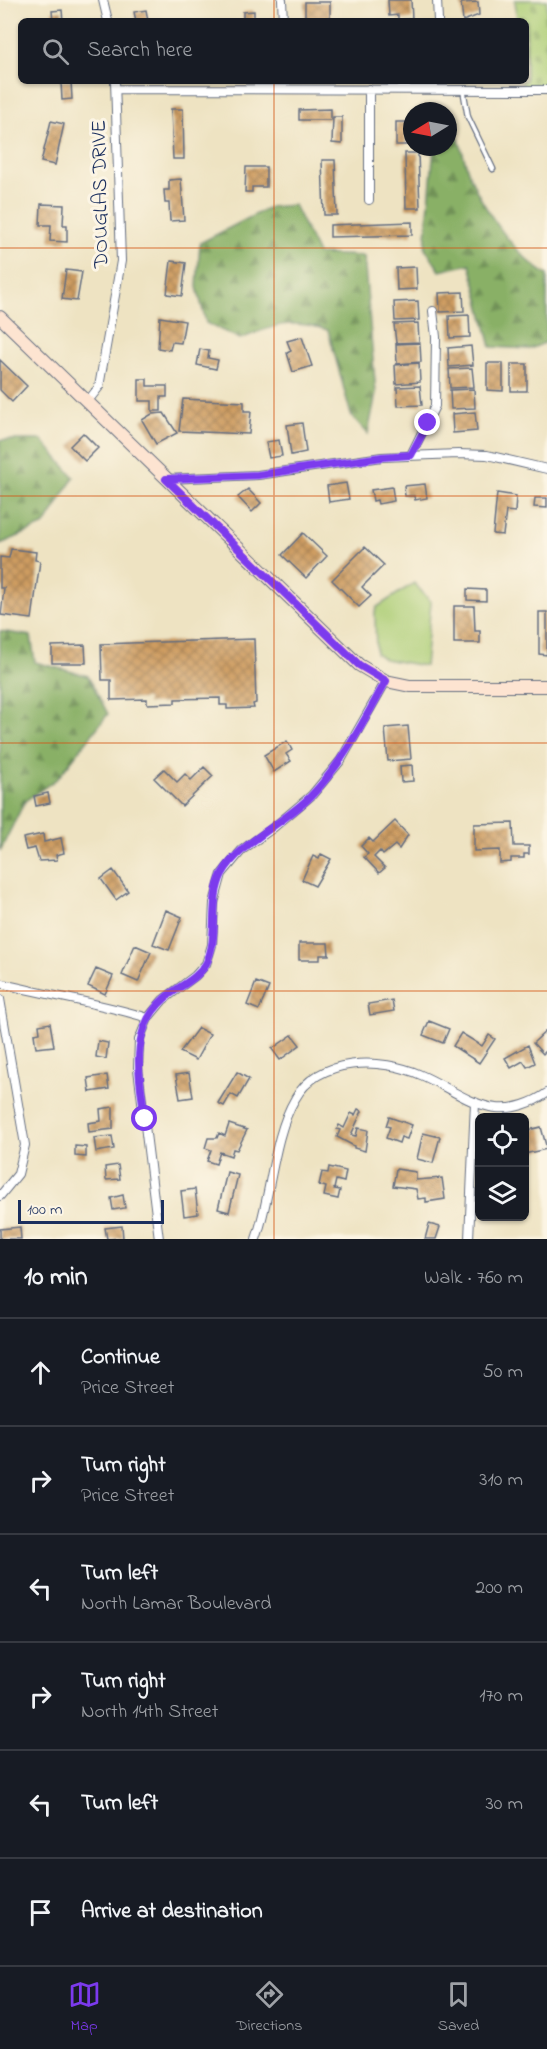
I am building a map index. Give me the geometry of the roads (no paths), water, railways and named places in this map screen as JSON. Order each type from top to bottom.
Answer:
[{"type":"street","points":[[103,0],[107,18]]},
{"type":"street","points":[[282,0],[283,18]]},
{"type":"street","points":[[437,0],[438,18]]},
{"type":"street","points":[[115,85],[285,85],[369,89],[441,85],[464,89],[547,90]]},
{"type":"street","name":"DOUGLAS DRIVE","points":[[88,401],[99,387],[121,261],[115,85]]},
{"type":"street","points":[[369,89],[369,200]]},
{"type":"street","points":[[411,455],[435,406],[436,337],[433,312]]},
{"type":"street","points":[[0,317],[354,660],[386,681],[410,686],[547,686]]},
{"type":"street","points":[[166,479],[258,475],[411,455],[487,455],[547,469]]},
{"type":"street","points":[[159,1239],[138,1069],[140,1040],[148,1018],[163,1000],[195,976],[206,964],[212,945],[214,903],[222,874],[242,850],[273,828],[312,795],[341,760],[386,681]]},
{"type":"street","points":[[0,983],[58,998],[116,1008],[148,1018]]},
{"type":"street","points":[[0,999],[25,1145],[18,1174],[0,1196]]},
{"type":"street","points":[[256,1239],[285,1122],[294,1099],[309,1079],[331,1067],[395,1066],[419,1074],[475,1102],[496,1108],[519,1107],[547,1093]]},
{"type":"street","points":[[469,1239],[475,1102]]},
{"type":"lane","points":[[464,89],[468,117],[493,169]]}]
